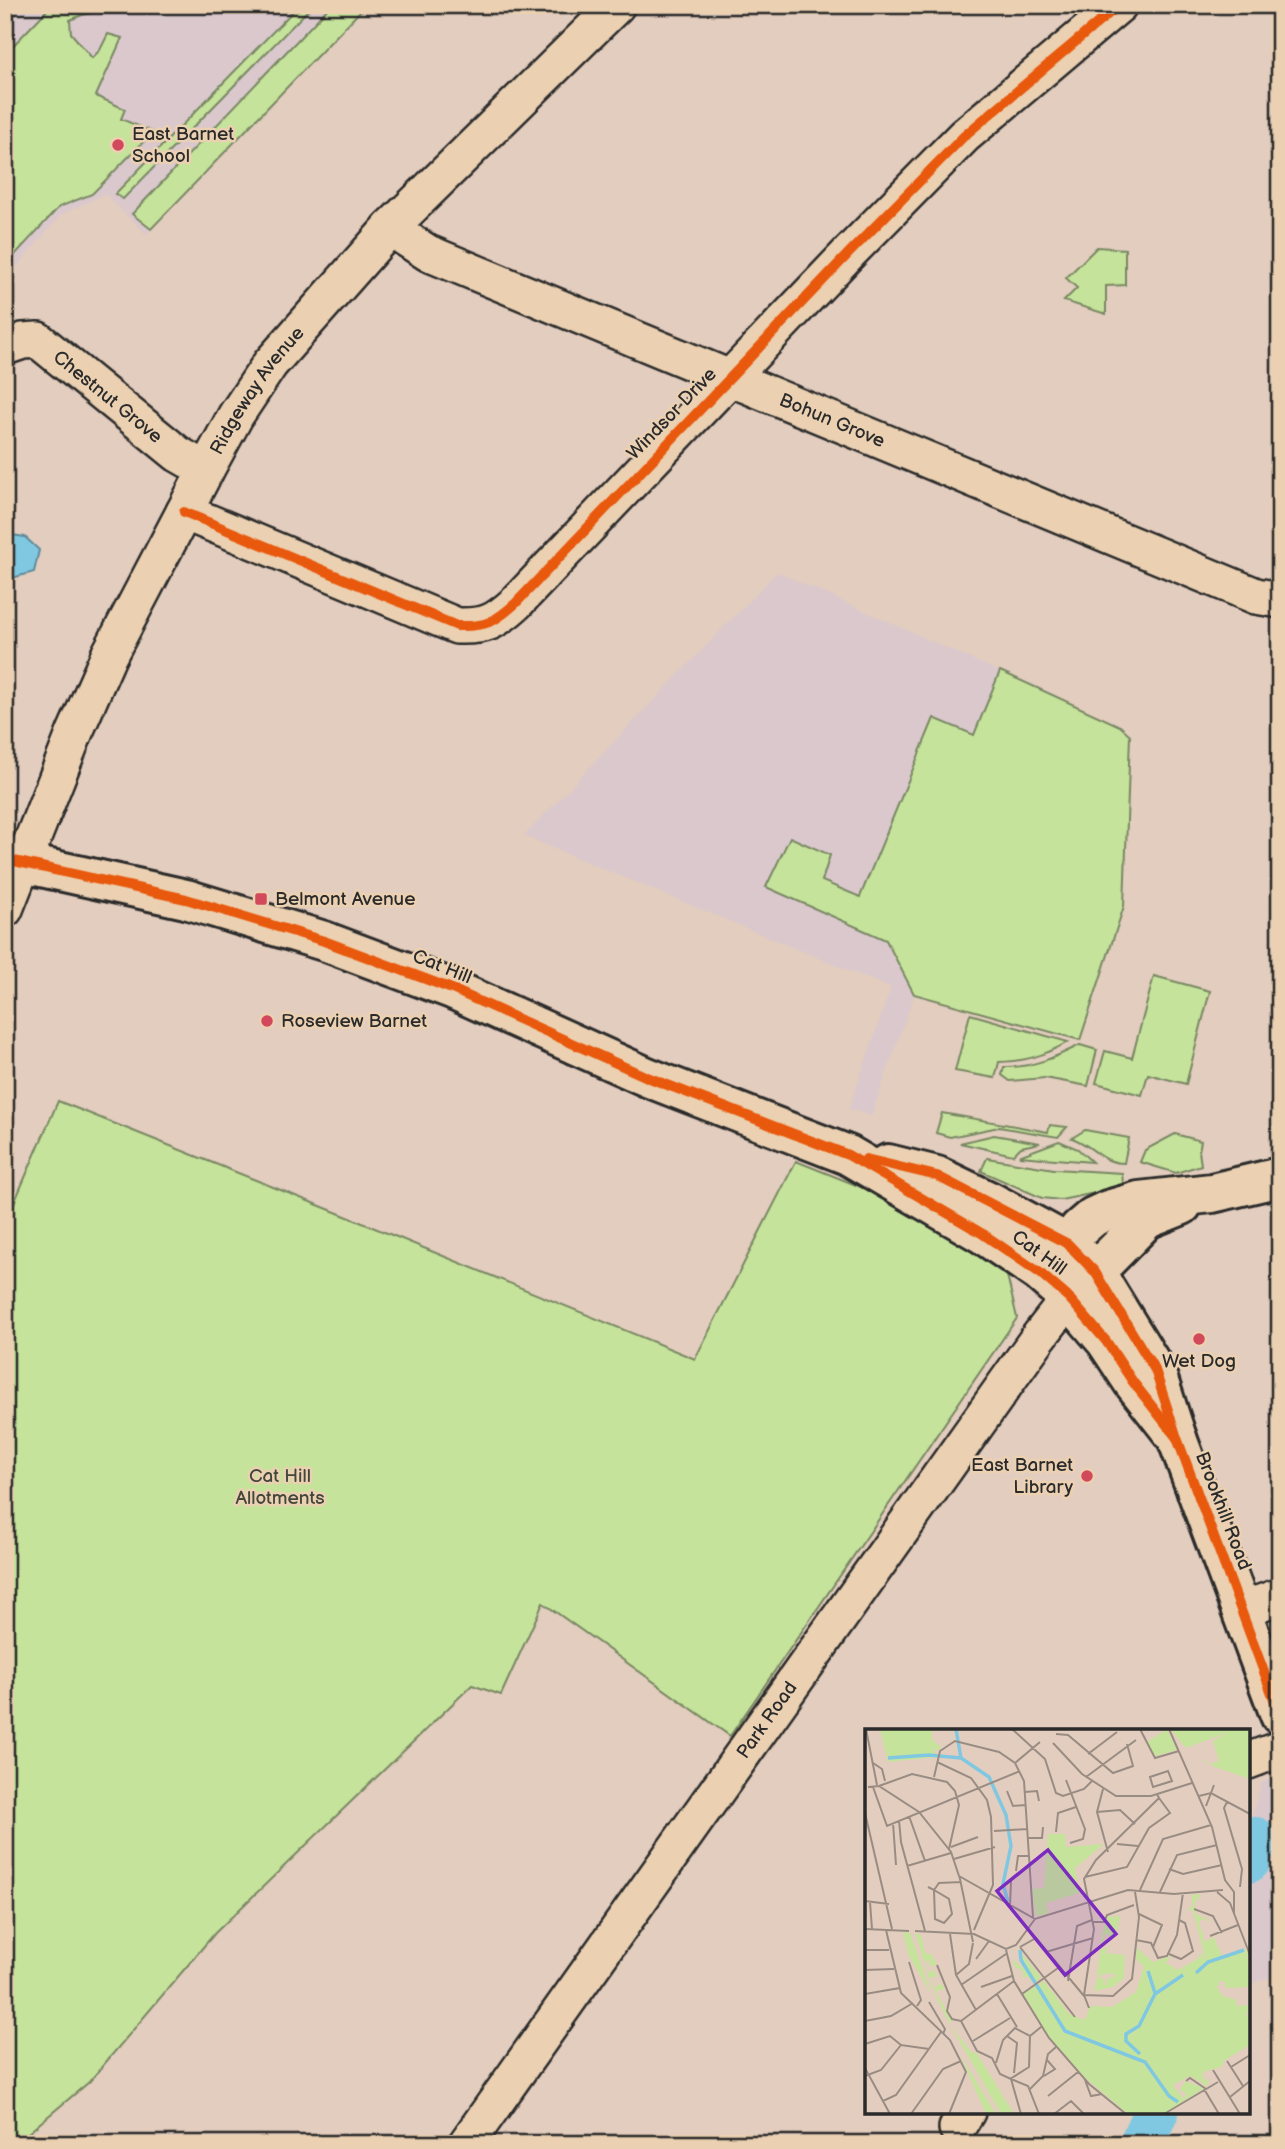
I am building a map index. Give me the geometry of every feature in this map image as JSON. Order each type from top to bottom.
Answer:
[{"type":"main road","name":"Cat Hill","points":[[15,861],[186,900],[268,923],[360,954],[513,1015],[647,1077],[848,1155],[937,1175],[1068,1244],[1082,1285]]},
{"type":"main road","name":"Cat Hill","points":[[848,1155],[970,1226],[1040,1273],[1082,1285]]},
{"type":"main road","name":"Cat Hill","points":[[1068,1244],[1079,1229],[1093,1217],[1108,1210],[1139,1201],[1212,1193],[1280,1177]]},
{"type":"main road","name":"Cat Hill","points":[[1082,1285],[1147,1219],[1212,1193]]},
{"type":"main road","name":"Brookhill Road","points":[[1082,1285],[1106,1341],[1133,1382],[1177,1438],[1280,1715]]},
{"type":"street","name":"Ridgeway Avenue","points":[[15,861],[109,654],[236,415],[270,364],[390,228],[617,5]]},
{"type":"street","name":"Windsor Drive","points":[[184,512],[457,626],[479,627],[498,619],[964,136],[1119,5]]},
{"type":"street","name":"Bohun Grove","points":[[390,228],[428,253],[1256,596],[1280,600]]},
{"type":"street","name":"Chestnut Grove","points":[[5,347],[23,341],[38,340],[177,454],[206,470]]},
{"type":"street","points":[[5,909],[15,861]]},
{"type":"street","name":"Park Road","points":[[466,2144],[1038,1338],[1082,1285]]},
{"type":"street","points":[[1241,1610],[1280,1597]]},
{"type":"street","points":[[1250,1760],[1280,1749]]},
{"type":"shaded area","name":"East Barnet School","points":[[5,5],[366,5],[146,234],[105,194],[62,214],[5,280]]},
{"type":"shaded area","points":[[777,572],[1120,726],[1130,735],[1124,906],[1080,1040],[914,995],[871,1116],[849,1109],[891,988],[524,836]]},
{"type":"shaded area","points":[[1274,1777],[1280,1791],[1280,1973],[1250,1984],[1250,1825],[1261,1783]]},
{"type":"green space","points":[[52,5],[100,5],[106,10],[70,20],[71,33],[92,58],[100,50],[108,34],[122,38],[96,96],[125,109],[121,119],[153,132],[92,194],[59,207],[13,257],[5,251],[5,54]]},
{"type":"green space","points":[[299,5],[313,5],[123,199],[115,194]]},
{"type":"green space","points":[[331,5],[366,5],[151,229],[132,214]]},
{"type":"green space","points":[[1097,247],[1125,249],[1125,285],[1106,286],[1106,314],[1064,301],[1077,288],[1066,278]]},
{"type":"green space","points":[[1000,671],[1120,726],[1130,735],[1124,906],[1080,1040],[914,994],[886,940],[766,887],[790,837],[830,855],[822,881],[860,897],[934,718],[974,735]]},
{"type":"green space","points":[[1154,976],[1210,991],[1186,1084],[1148,1074],[1142,1095],[1096,1083],[1105,1051],[1132,1058]]},
{"type":"green space","points":[[970,1014],[1068,1042],[1035,1057],[999,1062],[995,1078],[955,1071]]},
{"type":"green space","points":[[1080,1045],[1097,1050],[1088,1086],[1045,1078],[1010,1081],[1002,1075],[1004,1067],[1034,1064]]},
{"type":"green space","name":"Cat Hill Allotments","points":[[58,1101],[695,1359],[796,1161],[876,1193],[1006,1271],[1017,1318],[730,1736],[543,1603],[501,1695],[472,1685],[215,1933],[89,2082],[15,2144],[5,2144],[5,1224]]},
{"type":"green space","points":[[942,1113],[1048,1132],[1050,1125],[1067,1127],[1058,1137],[999,1127],[950,1137],[936,1133]]},
{"type":"green space","points":[[1085,1130],[1129,1138],[1124,1163],[1109,1160],[1072,1138]]},
{"type":"green space","points":[[1175,1134],[1201,1141],[1201,1165],[1176,1173],[1140,1162],[1145,1150]]},
{"type":"green space","points":[[994,1135],[1040,1143],[1021,1147],[1013,1155],[960,1143]]},
{"type":"green space","points":[[1059,1141],[1078,1149],[1092,1162],[1019,1156]]},
{"type":"green space","points":[[987,1158],[1054,1169],[1122,1173],[1123,1184],[1119,1188],[1061,1200],[1042,1198],[981,1171]]},
{"type":"water","points":[[5,534],[25,537],[39,550],[34,572],[5,580]]},
{"type":"waterway","points":[[1250,1854],[1255,1840]]},
{"type":"waterway","points":[[1142,2144],[1155,2114]]},
{"type":"cycle path","points":[[184,512],[457,626],[476,626],[496,619],[516,603],[964,136],[1119,5]]},
{"type":"cycle path","points":[[5,859],[186,899],[324,941],[452,989],[647,1077],[848,1155],[983,1234],[1040,1273],[1069,1298],[1106,1341],[1133,1382],[1177,1438]]},
{"type":"cycle path","points":[[866,1159],[937,1176],[1068,1244],[1095,1272],[1155,1370],[1177,1438],[1280,1715]]},
{"type":"place","name":"East Barnet School","points":[[118,145]]},
{"type":"place","name":"Belmont Avenue","points":[[261,899]]},
{"type":"place","name":"Roseview Barnet","points":[[267,1021]]},
{"type":"place","name":"Wet Dog","points":[[1199,1339]]},
{"type":"place","name":"East Barnet Library","points":[[1087,1476]]}]
